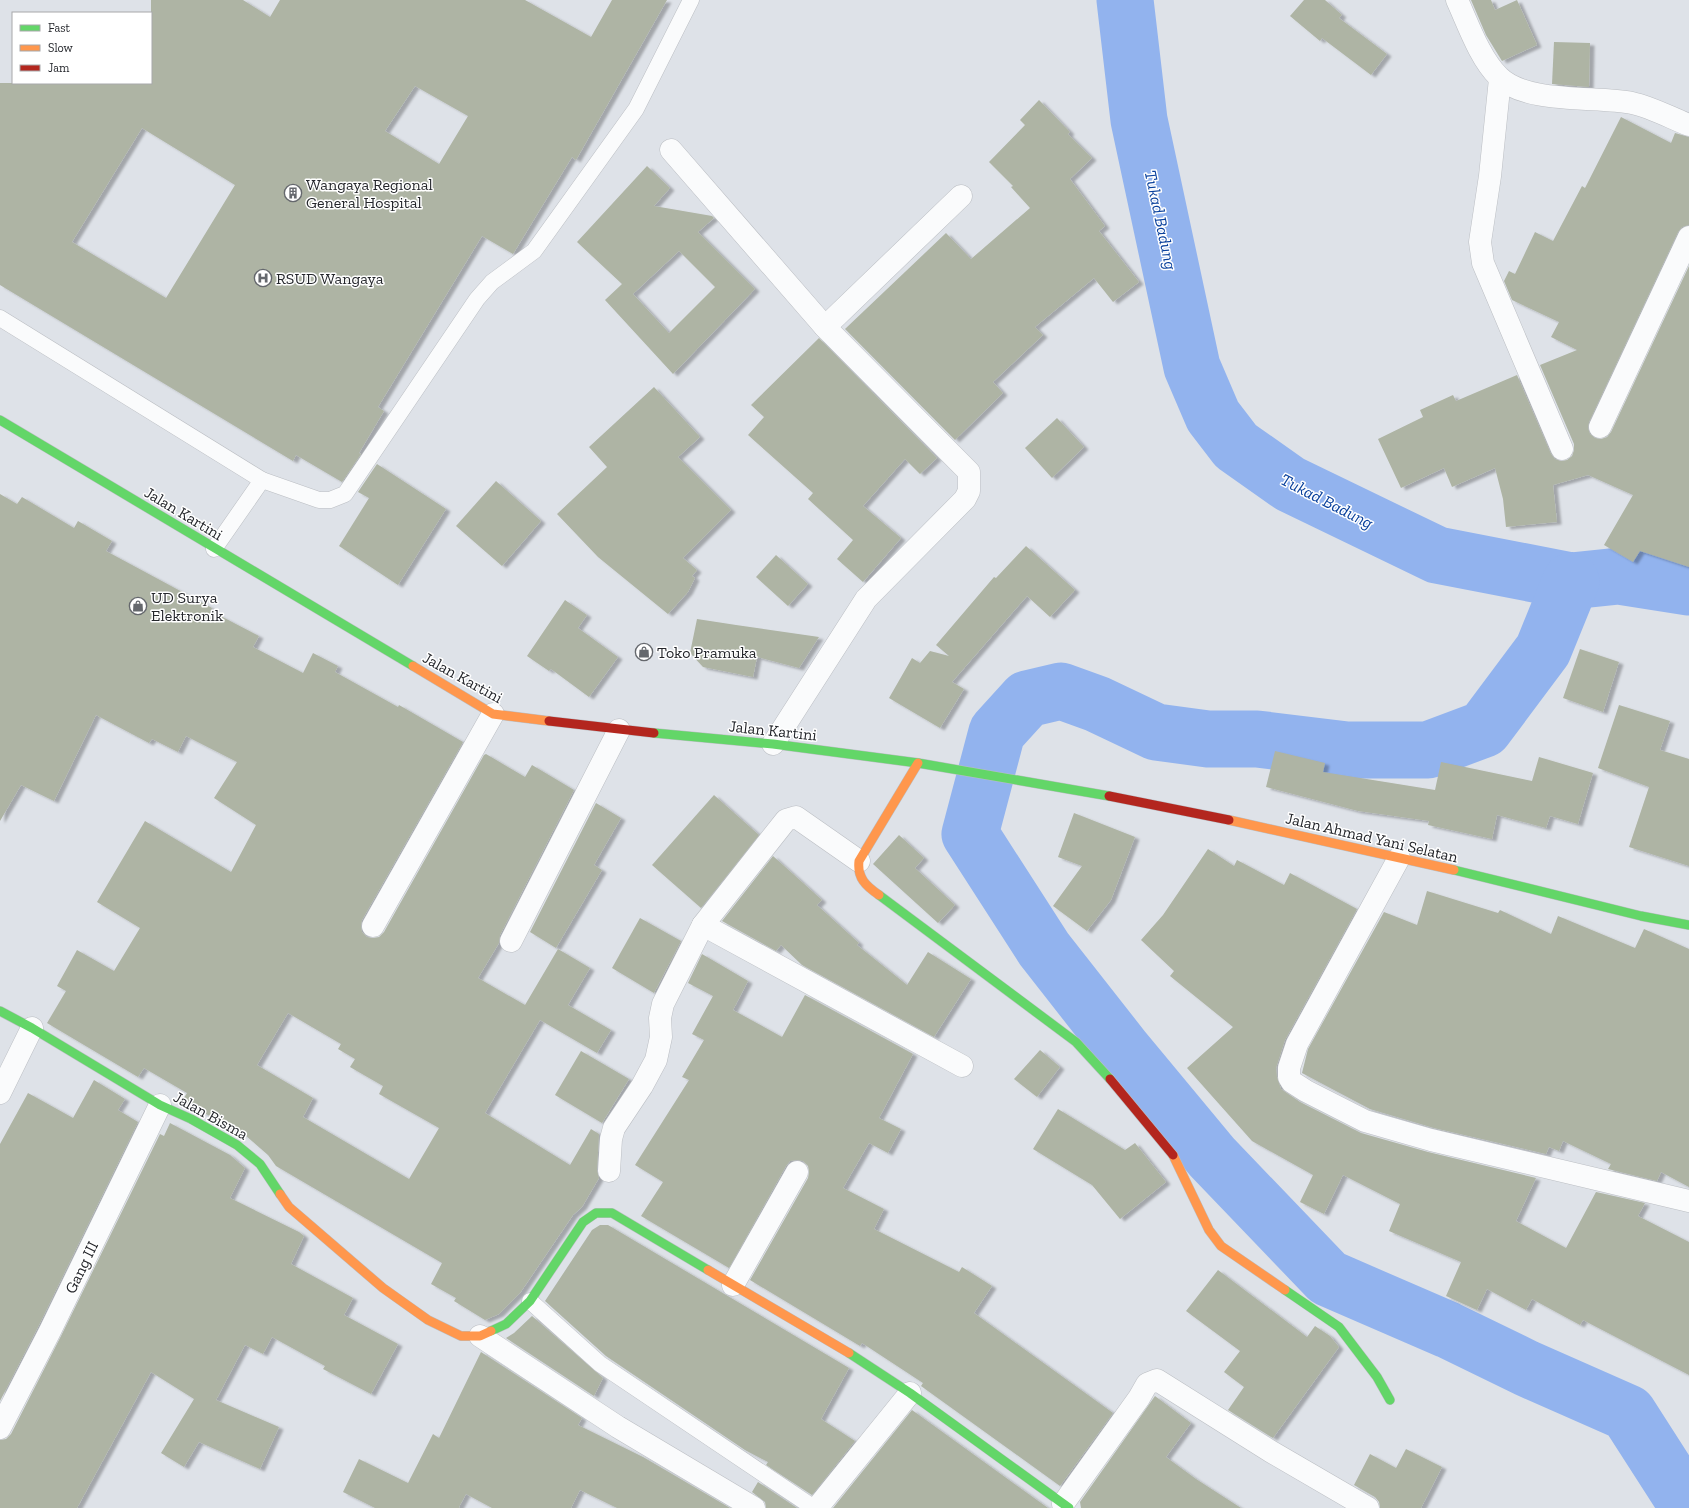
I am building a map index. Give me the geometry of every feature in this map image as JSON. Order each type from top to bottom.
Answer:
[{"type":"street","points":[[1457,0],[1490,68],[1500,79],[1521,89],[1539,94],[1633,103],[1689,125]]},
{"type":"street","points":[[1500,79],[1490,176],[1480,242],[1483,263],[1562,449]]},
{"type":"street","points":[[671,150],[825,327],[969,472],[969,491],[965,499],[866,599],[773,744]]},
{"type":"street","points":[[825,327],[961,196]]},
{"type":"street","points":[[1600,427],[1689,237]]},
{"type":"street","name":"Jalan Kartini","points":[[0,420],[493,714],[619,730],[773,744],[918,763],[1046,787]]},
{"type":"street","points":[[373,926],[493,714]]},
{"type":"street","points":[[511,941],[619,730]]},
{"type":"street","points":[[918,763],[859,861],[858,870],[864,884],[1076,1042],[1099,1066],[1171,1150],[1209,1230],[1221,1246],[1339,1328],[1377,1377],[1390,1400]]},
{"type":"street","name":"Jalan Ahmad Yani Selatan","points":[[1046,787],[1192,812],[1399,858],[1641,916],[1689,925]]},
{"type":"street","points":[[609,1171],[611,1139],[614,1128],[642,1086],[656,1060],[661,1037],[660,1018],[663,1004],[703,925],[786,820],[796,817],[859,861]]},
{"type":"street","points":[[1399,858],[1297,1044],[1289,1068],[1288,1077],[1292,1082],[1306,1091],[1365,1121],[1431,1140],[1689,1201]]},
{"type":"street","points":[[703,925],[962,1066]]},
{"type":"street","name":"Jalan Bisma","points":[[0,1011],[32,1028],[160,1105],[191,1119],[238,1144],[260,1164],[289,1207],[383,1288],[428,1320],[461,1336],[480,1336]]},
{"type":"street","points":[[0,1093],[32,1028]]},
{"type":"street","name":"Gang III","points":[[0,1428],[50,1331],[160,1105]]},
{"type":"street","points":[[733,1285],[797,1172]]},
{"type":"street","points":[[480,1336],[506,1324],[530,1301],[583,1222],[591,1215],[598,1212],[612,1213],[860,1360],[910,1393],[1066,1506],[1147,1384],[1157,1380],[1368,1508]]},
{"type":"street","points":[[480,1336],[618,1427],[754,1508]]},
{"type":"street","points":[[816,1508],[910,1393]]},
{"type":"lane","points":[[0,318],[262,480],[319,500],[330,500],[345,494],[477,299],[492,282],[513,269],[534,251],[636,109],[692,0]]},
{"type":"lane","points":[[214,549],[262,480]]},
{"type":"lane","points":[[530,1301],[600,1364],[816,1508]]},
{"type":"building","name":"RSUD Wangaya","points":[[151,0],[243,0],[270,17],[280,0],[525,0],[591,37],[612,0],[667,0],[576,160],[572,157],[513,254],[482,236],[378,407],[384,411],[359,453],[361,454],[342,482],[296,455],[293,461],[0,285],[0,83],[152,84]],"holes":[[[415,86],[468,116],[439,164],[385,131]],[[142,128],[235,185],[166,298],[72,242]]]},
{"type":"building","points":[[1304,0],[1325,0],[1342,15],[1339,18],[1387,54],[1371,75],[1322,38],[1320,41],[1290,16]]},
{"type":"building","points":[[1471,0],[1491,0],[1495,10],[1517,0],[1537,45],[1502,61],[1486,35]]},
{"type":"building","points":[[1554,42],[1590,43],[1589,87],[1552,84]]},
{"type":"building","points":[[1039,100],[1070,132],[1068,134],[1092,158],[1070,179],[1105,226],[1099,231],[1139,282],[1113,302],[1094,278],[1035,327],[1043,335],[993,382],[1003,393],[955,440],[845,329],[946,233],[971,259],[1030,208],[1011,187],[1013,186],[989,162],[1025,125],[1020,120]]},
{"type":"building","points":[[1621,117],[1671,143],[1675,133],[1689,137],[1689,225],[1682,227],[1678,232],[1589,422],[1588,428],[1590,434],[1595,438],[1601,439],[1607,437],[1611,432],[1689,266],[1689,567],[1640,551],[1633,562],[1604,545],[1633,495],[1588,475],[1553,485],[1557,522],[1506,527],[1503,499],[1495,468],[1452,487],[1444,468],[1401,488],[1378,439],[1423,417],[1420,410],[1453,395],[1456,401],[1517,375],[1551,454],[1555,459],[1561,461],[1567,460],[1572,456],[1574,444],[1540,365],[1577,350],[1551,337],[1559,322],[1512,300],[1504,281],[1509,271],[1515,274],[1535,232],[1553,241],[1582,186],[1585,188]]},
{"type":"building","points":[[647,166],[670,188],[654,206],[712,216],[714,218],[698,232],[755,289],[673,374],[605,300],[622,284],[577,242]],"holes":[[[679,251],[715,287],[669,333],[633,294]]]},
{"type":"building","points":[[819,338],[937,458],[920,474],[905,459],[863,506],[901,538],[863,582],[837,559],[853,540],[808,499],[813,493],[748,435],[764,417],[751,405]]},
{"type":"building","points":[[654,387],[700,437],[678,457],[731,510],[683,558],[697,570],[692,576],[695,578],[688,592],[668,614],[598,557],[557,514],[607,467],[589,447]]},
{"type":"building","points":[[1057,418],[1084,447],[1052,478],[1025,448]]},
{"type":"building","points":[[377,464],[446,509],[398,585],[339,546],[369,498],[358,492]]},
{"type":"building","points":[[496,481],[541,521],[502,566],[456,526]]},
{"type":"building","points":[[0,494],[17,504],[22,497],[74,528],[78,521],[112,541],[106,551],[212,608],[211,611],[259,636],[253,647],[303,673],[313,653],[338,666],[335,672],[398,707],[399,705],[463,742],[362,920],[362,932],[367,937],[379,937],[384,932],[484,755],[486,754],[525,777],[532,765],[574,790],[500,935],[499,943],[478,978],[525,1005],[558,949],[590,968],[568,1005],[611,1030],[597,1053],[540,1020],[485,1113],[570,1165],[591,1129],[599,1134],[597,1170],[599,1178],[582,1207],[573,1215],[520,1293],[499,1314],[485,1320],[454,1301],[456,1298],[431,1284],[442,1263],[276,1166],[268,1155],[245,1135],[182,1101],[187,1093],[144,1068],[138,1077],[47,1023],[66,991],[57,986],[77,950],[114,971],[140,928],[97,902],[145,821],[231,872],[256,825],[214,798],[237,762],[186,736],[178,752],[152,739],[149,743],[96,715],[54,801],[21,785],[0,821]],"holes":[[[288,1013],[341,1044],[338,1049],[355,1059],[350,1067],[383,1086],[379,1094],[439,1128],[409,1179],[303,1117],[313,1098],[257,1065]]]},
{"type":"building","points":[[1026,546],[1075,590],[1050,617],[1027,596],[952,682],[964,689],[940,728],[889,698],[912,658],[920,663],[930,651],[949,656],[936,645],[994,577],[996,578]]},
{"type":"building","points":[[776,555],[808,584],[788,606],[756,577]]},
{"type":"building","points":[[565,600],[587,615],[578,628],[618,657],[589,697],[551,669],[549,671],[527,656]]},
{"type":"building","points":[[697,619],[819,637],[799,668],[757,657],[753,677],[703,667],[690,653]]},
{"type":"building","points":[[1580,649],[1619,662],[1603,712],[1563,698]]},
{"type":"building","points":[[1619,705],[1670,721],[1660,750],[1689,759],[1689,866],[1629,847],[1649,787],[1598,768]]},
{"type":"building","points":[[1275,751],[1325,763],[1323,772],[1435,790],[1441,762],[1532,781],[1539,757],[1593,773],[1578,824],[1550,816],[1546,828],[1497,815],[1492,839],[1428,825],[1429,821],[1358,811],[1266,787]]},
{"type":"building","points":[[714,795],[759,835],[701,908],[652,865]]},
{"type":"building","points":[[596,803],[621,818],[594,865],[602,870],[556,948],[530,932]]},
{"type":"building","points":[[1074,813],[1135,837],[1111,900],[1087,931],[1053,906],[1082,866],[1058,857]]},
{"type":"building","points":[[899,835],[924,858],[915,868],[955,905],[938,923],[873,864]]},
{"type":"building","points":[[1208,849],[1234,866],[1237,860],[1284,885],[1290,873],[1357,909],[1285,1040],[1276,1068],[1281,1089],[1300,1102],[1361,1133],[1428,1152],[1536,1178],[1516,1221],[1566,1248],[1596,1192],[1645,1203],[1638,1216],[1689,1242],[1689,1375],[1583,1320],[1580,1325],[1532,1299],[1526,1310],[1487,1289],[1477,1310],[1446,1296],[1461,1262],[1389,1231],[1400,1204],[1343,1175],[1324,1214],[1300,1202],[1313,1175],[1252,1141],[1187,1068],[1233,1027],[1170,976],[1174,971],[1141,940],[1163,915]]},
{"type":"building","points":[[773,856],[822,900],[817,905],[859,943],[857,945],[907,985],[928,952],[971,979],[934,1037],[802,965],[781,945],[776,951],[722,921]]},
{"type":"building","points":[[1427,891],[1498,913],[1500,910],[1551,934],[1558,916],[1635,948],[1644,929],[1689,949],[1689,1187],[1661,1172],[1657,1181],[1608,1169],[1611,1164],[1563,1141],[1559,1151],[1549,1147],[1546,1154],[1434,1128],[1370,1109],[1302,1073],[1308,1049],[1384,912],[1417,925]]},
{"type":"building","points":[[640,918],[681,941],[654,993],[612,968]]},
{"type":"building","points":[[702,954],[748,981],[733,1010],[782,1037],[805,995],[913,1054],[879,1118],[901,1129],[888,1153],[869,1143],[843,1188],[884,1209],[874,1229],[959,1272],[962,1267],[992,1286],[974,1313],[1113,1413],[1060,1486],[921,1386],[923,1383],[862,1343],[860,1346],[750,1280],[808,1178],[808,1166],[803,1161],[790,1161],[786,1166],[729,1268],[641,1216],[663,1182],[635,1165],[689,1080],[682,1077],[704,1040],[692,1034],[713,996],[688,983]]},
{"type":"building","points":[[1040,1050],[1060,1067],[1037,1097],[1014,1079]]},
{"type":"building","points":[[581,1051],[629,1079],[602,1123],[555,1095]]},
{"type":"building","points":[[94,1080],[125,1099],[118,1110],[138,1122],[39,1325],[0,1401],[0,1144],[28,1093],[73,1118]]},
{"type":"building","points":[[1058,1109],[1125,1150],[1135,1143],[1166,1182],[1120,1219],[1092,1185],[1033,1149]]},
{"type":"building","points":[[170,1123],[230,1155],[245,1168],[230,1198],[299,1232],[304,1236],[291,1264],[353,1298],[344,1315],[398,1344],[371,1394],[323,1369],[325,1366],[272,1337],[263,1354],[245,1345],[216,1400],[279,1427],[260,1469],[199,1442],[184,1467],[161,1453],[194,1399],[151,1372],[77,1508],[0,1508],[0,1440],[6,1439],[11,1434],[160,1134],[164,1136]]},
{"type":"building","points":[[600,1225],[608,1225],[849,1368],[821,1419],[855,1441],[812,1495],[766,1465],[768,1462],[745,1450],[606,1356],[545,1301],[592,1230]]},
{"type":"building","points":[[1218,1270],[1307,1337],[1315,1326],[1330,1336],[1339,1347],[1273,1438],[1228,1410],[1244,1387],[1224,1372],[1240,1351],[1186,1311]]},
{"type":"building","points":[[532,1316],[603,1378],[594,1396],[506,1338],[514,1333]]},
{"type":"building","points":[[481,1352],[582,1418],[578,1425],[643,1457],[730,1508],[617,1508],[580,1490],[571,1508],[492,1508],[466,1494],[459,1507],[460,1508],[375,1508],[343,1492],[359,1459],[408,1483],[433,1434],[439,1438]]},
{"type":"building","points":[[1155,1396],[1191,1423],[1166,1457],[1196,1479],[1241,1508],[1081,1508],[1080,1502]]},
{"type":"building","points":[[912,1410],[1048,1508],[833,1508]]},
{"type":"building","points":[[1406,1449],[1442,1467],[1421,1508],[1380,1508],[1379,1502],[1375,1497],[1354,1485],[1370,1454],[1396,1468]]},
{"type":"building","points":[[758,1482],[797,1508],[766,1508],[765,1502],[752,1492]]},
{"type":"waterway","name":"Tukad Badung","points":[[1125,0],[1139,120],[1192,367],[1213,416],[1236,446],[1290,484],[1437,555],[1571,581],[1619,576],[1689,587]]},
{"type":"waterway","points":[[1571,581],[1543,650],[1484,729],[1428,750],[1347,750],[1257,739],[1208,739],[1156,732],[1097,704],[1061,691],[1027,699],[997,732],[970,834],[1044,949],[1124,1051],[1212,1157],[1328,1278],[1448,1330],[1526,1368],[1628,1413],[1689,1508]]},
{"type":"traffic: fast","points":[[0,420],[413,666]]},
{"type":"traffic: fast","points":[[654,733],[773,744],[918,763],[1109,796]]},
{"type":"traffic: fast","points":[[1454,870],[1641,916],[1689,925]]},
{"type":"traffic: fast","points":[[879,895],[1076,1042],[1110,1079]]},
{"type":"traffic: fast","points":[[0,1011],[32,1028],[160,1105],[191,1119],[237,1145],[260,1164],[280,1194]]},
{"type":"traffic: fast","points":[[491,1331],[506,1324],[530,1301],[583,1222],[596,1213],[612,1213],[708,1270]]},
{"type":"traffic: fast","points":[[1285,1290],[1339,1327],[1377,1377],[1390,1400]]},
{"type":"traffic: fast","points":[[849,1353],[910,1393],[1069,1508]]},
{"type":"traffic: slow","points":[[413,666],[493,714],[549,721]]},
{"type":"traffic: slow","points":[[879,895],[863,881],[859,872],[859,861],[918,763]]},
{"type":"traffic: slow","points":[[1229,820],[1454,870]]},
{"type":"traffic: slow","points":[[1173,1155],[1209,1230],[1221,1246],[1285,1290]]},
{"type":"traffic: slow","points":[[280,1194],[289,1207],[383,1288],[428,1320],[461,1336],[480,1336],[491,1331]]},
{"type":"traffic: slow","points":[[708,1270],[849,1353]]},
{"type":"traffic: jam","points":[[549,721],[654,733]]},
{"type":"traffic: jam","points":[[1109,796],[1229,820]]},
{"type":"traffic: jam","points":[[1110,1079],[1173,1155]]},
{"type":"place","name":"Wangaya Regional General Hospital","points":[[293,193]]},
{"type":"place","name":"RSUD Wangaya","points":[[263,278]]},
{"type":"place","name":"UD Surya Elektronik","points":[[138,606]]},
{"type":"place","name":"Toko Pramuka","points":[[644,652]]}]
